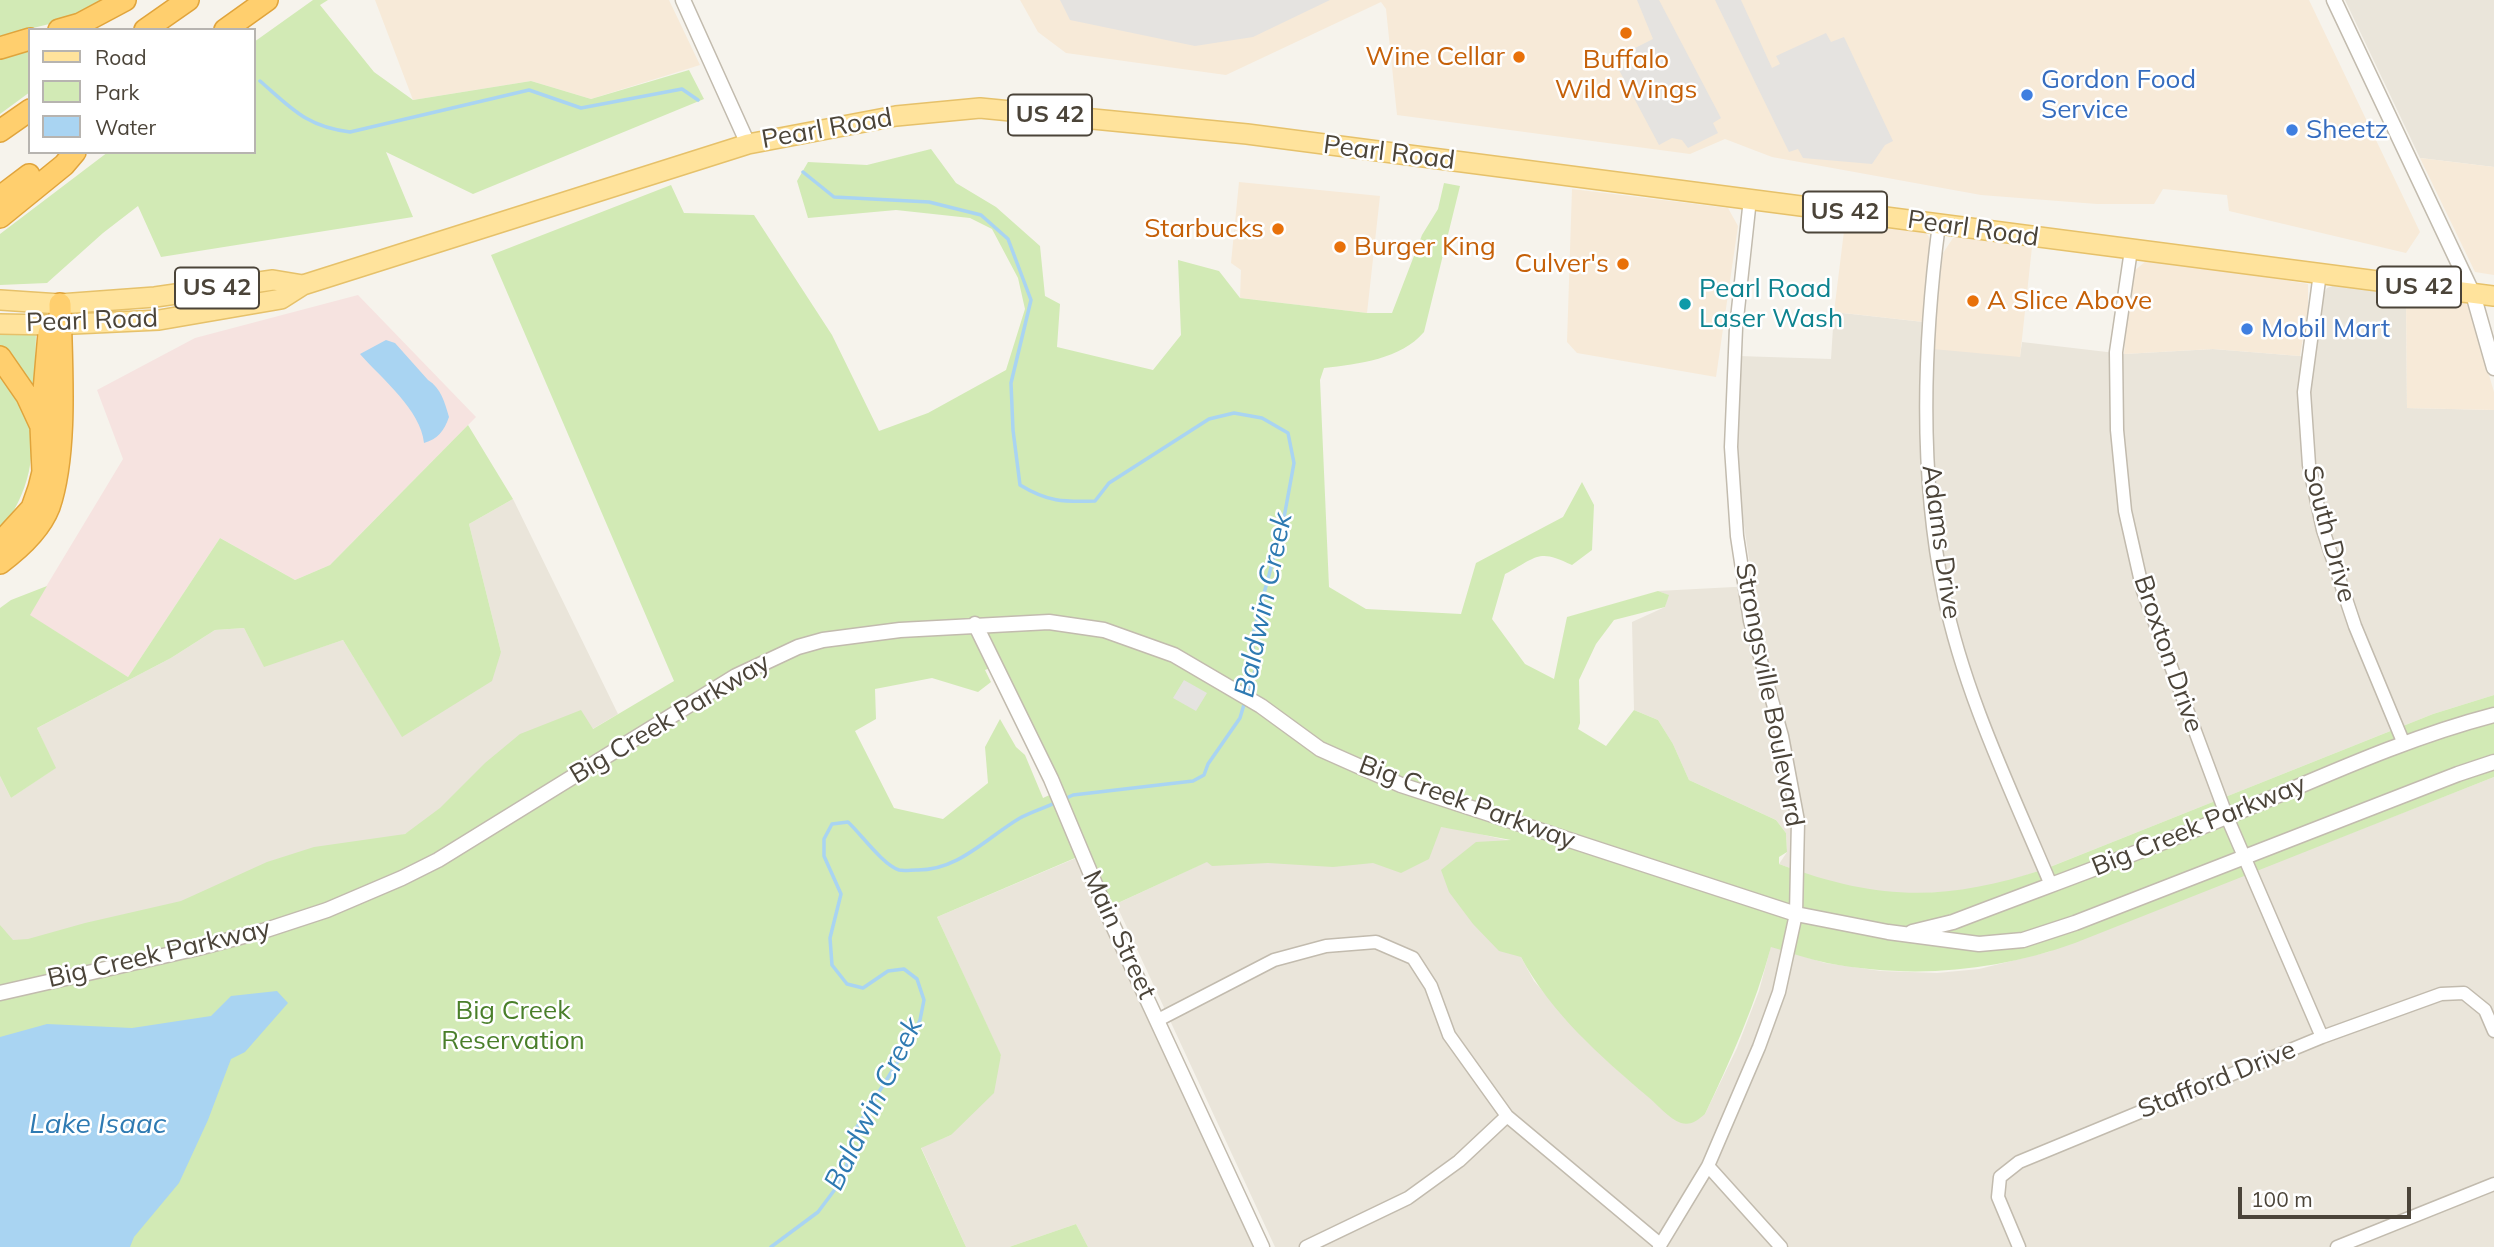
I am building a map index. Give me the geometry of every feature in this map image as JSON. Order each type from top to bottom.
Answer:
[{"type":"highway","points":[[66,28],[80,24],[125,0]]},
{"type":"highway","points":[[148,28],[188,0]]},
{"type":"highway","points":[[228,28],[267,0]]},
{"type":"highway","points":[[0,48],[28,40]]},
{"type":"highway","points":[[0,131],[28,111]]},
{"type":"highway","points":[[0,197],[58,154]]},
{"type":"highway","points":[[0,216],[64,165],[73,154]]},
{"type":"highway","points":[[0,543],[32,508],[39,488],[43,472],[41,426],[48,338],[57,318]]},
{"type":"highway","points":[[0,563],[14,553],[38,528],[48,508],[59,445],[61,403],[57,318]]},
{"type":"highway","points":[[0,357],[27,396],[41,426]]},
{"type":"main road","name":"Pearl Road","points":[[0,324],[57,318],[159,320],[281,299],[303,285],[748,144],[896,116],[980,108],[1247,134],[2494,296]]},
{"type":"main road","name":"Pearl Road","points":[[0,300],[57,318]]},
{"type":"street","points":[[683,0],[748,144]]},
{"type":"street","points":[[2339,2],[2473,294],[2494,368]]},
{"type":"street","name":"Strongsville Boulevard","points":[[1660,1245],[1709,1166],[1759,1047],[1779,992],[1796,914],[1798,821],[1782,736],[1750,621],[1736,522],[1731,447],[1735,341],[1750,199]]},
{"type":"street","name":"Adams Drive","points":[[1939,224],[1929,306],[1926,441],[1944,596],[1964,668],[1985,727],[2051,885]]},
{"type":"street","name":"Broxton Drive","points":[[2131,250],[2116,352],[2117,430],[2126,511],[2143,591],[2227,817],[2322,1037]]},
{"type":"street","name":"South Drive","points":[[2320,273],[2304,392],[2309,465],[2323,530],[2355,626],[2404,744]]},
{"type":"street","name":"Big Creek Parkway","points":[[0,993],[198,948],[263,930],[327,910],[402,878],[438,860],[736,676],[798,647],[823,640],[975,624],[1049,622],[1104,630],[1174,654],[1237,690],[1320,748],[1401,785],[1796,914],[1904,934],[1979,944],[2023,940],[2075,923],[2494,762]]},
{"type":"street","name":"Main Street","points":[[975,624],[1051,779],[1108,915],[1262,1247]]},
{"type":"street","name":"Big Creek Parkway","points":[[1904,934],[1953,922],[2227,817],[2404,744],[2494,715]]},
{"type":"street","points":[[1158,1020],[1274,960],[1326,946],[1377,942],[1413,958],[1431,986],[1449,1035],[1507,1116],[1660,1245]]},
{"type":"street","name":"Stafford Drive","points":[[2019,1247],[1998,1197],[2000,1177],[2019,1162],[2322,1037],[2441,994],[2464,993],[2485,1010],[2494,1031]]},
{"type":"street","points":[[1306,1247],[1408,1198],[1459,1161],[1507,1116]]},
{"type":"street","points":[[1709,1166],[1781,1247]]},
{"type":"street","points":[[2337,1247],[2494,1184]]},
{"type":"shaded area","points":[[375,0],[669,0],[700,65],[591,99],[531,81],[413,100]]},
{"type":"shaded area","points":[[1020,0],[2309,0],[2420,232],[2406,253],[2229,211],[2227,195],[2163,189],[2154,204],[2097,204],[1981,195],[1772,157],[1725,139],[1690,154],[1397,115],[1386,9],[1381,2],[1226,75],[1066,53],[1038,32]]},
{"type":"shaded area","points":[[1060,0],[1330,0],[1253,37],[1195,46],[1070,20]]},
{"type":"shaded area","points":[[1637,0],[1659,0],[1721,118],[1713,123],[1718,133],[1688,148],[1682,140],[1672,138],[1659,145],[1619,70],[1627,64],[1623,54],[1653,39]]},
{"type":"shaded area","points":[[1715,0],[1741,0],[1772,68],[1780,64],[1776,56],[1826,33],[1831,42],[1844,37],[1893,141],[1885,145],[1872,164],[1803,158],[1798,149],[1789,152]]},
{"type":"shaded area","points":[[2345,0],[2494,0],[2494,167],[2420,158]]},
{"type":"shaded area","points":[[2420,158],[2494,167],[2494,275],[2475,272]]},
{"type":"shaded area","points":[[1239,182],[1380,196],[1367,313],[1240,298],[1241,270],[1231,263]]},
{"type":"shaded area","points":[[1572,189],[1728,208],[1738,226],[1716,377],[1577,353],[1567,342]]},
{"type":"shaded area","points":[[1845,223],[1925,232],[1929,237],[1932,248],[1924,322],[1834,312]]},
{"type":"shaded area","points":[[1953,238],[2032,247],[2020,357],[1932,349],[1943,253]]},
{"type":"shaded area","points":[[2146,261],[2214,268],[2308,284],[2308,308],[2300,356],[2213,349],[2124,354],[2130,284],[2134,271]]},
{"type":"shaded area","points":[[2342,282],[2406,294],[2407,408],[2494,410],[2494,695],[2433,714],[2045,869],[2000,884],[1953,892],[1906,894],[1858,889],[1824,881],[1779,864],[1787,852],[1786,833],[1776,820],[1689,780],[1673,744],[1658,720],[1634,710],[1632,622],[1665,607],[1668,595],[1658,591],[1753,586],[1741,505],[1737,440],[1738,356],[1831,359],[1834,312],[1924,322],[2020,357],[2022,342],[2124,354],[2213,349],[2300,356],[2313,361],[2320,300],[2327,288]]},
{"type":"shaded area","points":[[2406,294],[2464,302],[2469,307],[2494,392],[2494,410],[2407,408]]},
{"type":"shaded area","points":[[358,295],[476,417],[330,565],[295,580],[220,538],[128,677],[29,615],[123,459],[97,390],[195,338]]},
{"type":"shaded area","points":[[513,499],[618,714],[465,804],[405,834],[0,959],[0,776],[11,798],[55,768],[37,728],[171,658],[215,630],[244,628],[264,666],[343,640],[402,736],[501,652],[469,524]]},
{"type":"shaded area","points":[[1184,680],[1207,693],[1196,711],[1173,698]]},
{"type":"shaded area","points":[[2494,777],[2494,1247],[1275,1247],[1116,904],[1219,856],[1406,824],[1453,828],[1515,842],[1516,948],[1534,981],[1571,1024],[1621,1073],[1675,1119],[1705,1114],[1737,1048],[1759,991],[1771,946],[1825,963],[1881,971],[1937,973],[1979,969],[2048,952]]},
{"type":"shaded area","points":[[1076,858],[1258,1247],[1088,1247],[1076,1224],[1009,1247],[966,1247],[921,1147],[951,1135],[1001,1056],[937,917]]},
{"type":"green space","points":[[0,0],[107,0],[70,19],[0,36]]},
{"type":"green space","points":[[313,0],[328,0],[320,5],[374,72],[413,100],[531,81],[591,99],[689,70],[704,99],[473,194],[386,152],[413,217],[161,257],[138,206],[47,283],[0,285],[0,234],[105,154],[256,154],[256,41]]},
{"type":"green space","points":[[28,48],[28,93],[0,114],[0,55]]},
{"type":"green space","name":"Big Creek Reservation","points":[[931,149],[956,183],[996,207],[1040,246],[1045,296],[1060,304],[1057,347],[1153,370],[1181,335],[1178,260],[1219,271],[1240,298],[1367,313],[1392,313],[1422,235],[1438,209],[1444,183],[1460,186],[1424,332],[1404,348],[1378,359],[1324,368],[1320,380],[1329,587],[1366,609],[1461,614],[1476,563],[1563,517],[1582,482],[1594,505],[1592,550],[1572,565],[1544,556],[1531,559],[1505,574],[1492,619],[1525,664],[1554,679],[1567,617],[1658,591],[1669,595],[1665,607],[1614,620],[1596,644],[1579,680],[1578,729],[1606,746],[1634,710],[1658,720],[1673,744],[1689,780],[1776,820],[1786,833],[1787,852],[1779,857],[1779,864],[1815,876],[1880,891],[1943,892],[2009,880],[2045,869],[2433,714],[2494,695],[2494,777],[2075,943],[2014,961],[1952,970],[1890,971],[1827,963],[1771,947],[1742,1032],[1705,1114],[1688,1124],[1668,1115],[1594,1049],[1561,1015],[1521,957],[1499,951],[1473,924],[1449,892],[1441,870],[1476,842],[1511,840],[1441,827],[1429,859],[1401,873],[1373,863],[1333,867],[1268,863],[1212,866],[1207,862],[1107,908],[1082,855],[937,917],[1001,1055],[994,1093],[951,1135],[921,1148],[966,1247],[0,1247],[0,925],[13,940],[28,939],[181,901],[267,862],[314,847],[405,834],[440,808],[485,763],[520,734],[581,710],[593,729],[674,681],[491,255],[671,185],[684,213],[754,215],[832,335],[879,431],[928,413],[1006,370],[1025,309],[1018,278],[992,229],[970,218],[896,210],[808,218],[797,181],[808,162],[867,165]],"holes":[[[995,666],[1054,793],[1043,798],[1025,755],[1016,747],[1000,719],[985,747],[988,783],[943,819],[894,808],[855,731],[876,719],[875,689],[932,678],[978,692],[991,682],[985,670]]]},
{"type":"green space","points":[[0,330],[36,330],[35,390],[0,350]]},
{"type":"green space","points":[[0,368],[22,405],[31,438],[31,455],[25,487],[0,532]]},
{"type":"green space","points":[[468,425],[513,499],[469,524],[501,652],[492,681],[402,737],[343,640],[264,667],[244,628],[215,630],[171,658],[37,728],[56,768],[11,798],[0,776],[0,608],[11,600],[47,586],[30,615],[128,677],[220,538],[295,580],[330,565]]},
{"type":"green space","points":[[1076,1224],[1088,1247],[1009,1247]]},
{"type":"water","points":[[386,340],[395,343],[436,387],[444,401],[449,417],[445,426],[440,434],[424,443],[416,419],[408,407],[360,354]]},
{"type":"water","name":"Lake Isaac","points":[[277,991],[288,1003],[245,1052],[231,1059],[208,1120],[179,1183],[134,1237],[130,1247],[0,1247],[0,1037],[47,1024],[132,1028],[211,1016],[231,996]]},
{"type":"waterway","name":"Baldwin Creek","points":[[260,81],[291,108],[311,121],[335,130],[350,132],[529,90],[581,108],[682,89],[698,100]]},
{"type":"waterway","name":"Baldwin Creek","points":[[803,172],[834,197],[929,202],[981,215],[1008,239],[1031,300],[1011,383],[1013,430],[1020,485],[1030,491],[1056,500],[1095,501],[1109,483],[1209,419],[1234,413],[1262,418],[1288,433],[1294,463],[1283,523],[1252,638],[1255,670],[1248,694]]},
{"type":"waterway","name":"Baldwin Creek","points":[[1062,800],[1073,795],[1193,781],[1204,775],[1208,764],[1240,718],[1245,701]]},
{"type":"waterway","name":"Baldwin Creek","points":[[771,1247],[818,1212],[836,1188],[847,1164],[855,1130],[909,1044],[920,1020],[924,1000],[917,979],[904,969],[888,971],[863,988],[847,984],[832,965],[830,938],[841,894],[824,856],[824,839],[832,824],[848,822],[879,856],[899,870],[931,869],[958,859],[1020,818],[1055,803]]},
{"type":"place","name":"Buffalo Wild Wings","points":[[1626,33]]},
{"type":"place","name":"Wine Cellar","points":[[1519,57]]},
{"type":"place","name":"Gordon Food Service","points":[[2027,95]]},
{"type":"place","name":"Sheetz","points":[[2292,130]]},
{"type":"place","name":"Starbucks","points":[[1278,229]]},
{"type":"place","name":"Burger King","points":[[1340,247]]},
{"type":"place","name":"Culver's","points":[[1623,264]]},
{"type":"place","name":"A Slice Above","points":[[1973,301]]},
{"type":"place","name":"Pearl Road Laser Wash","points":[[1685,304]]},
{"type":"place","name":"Mobil Mart","points":[[2247,329]]}]
